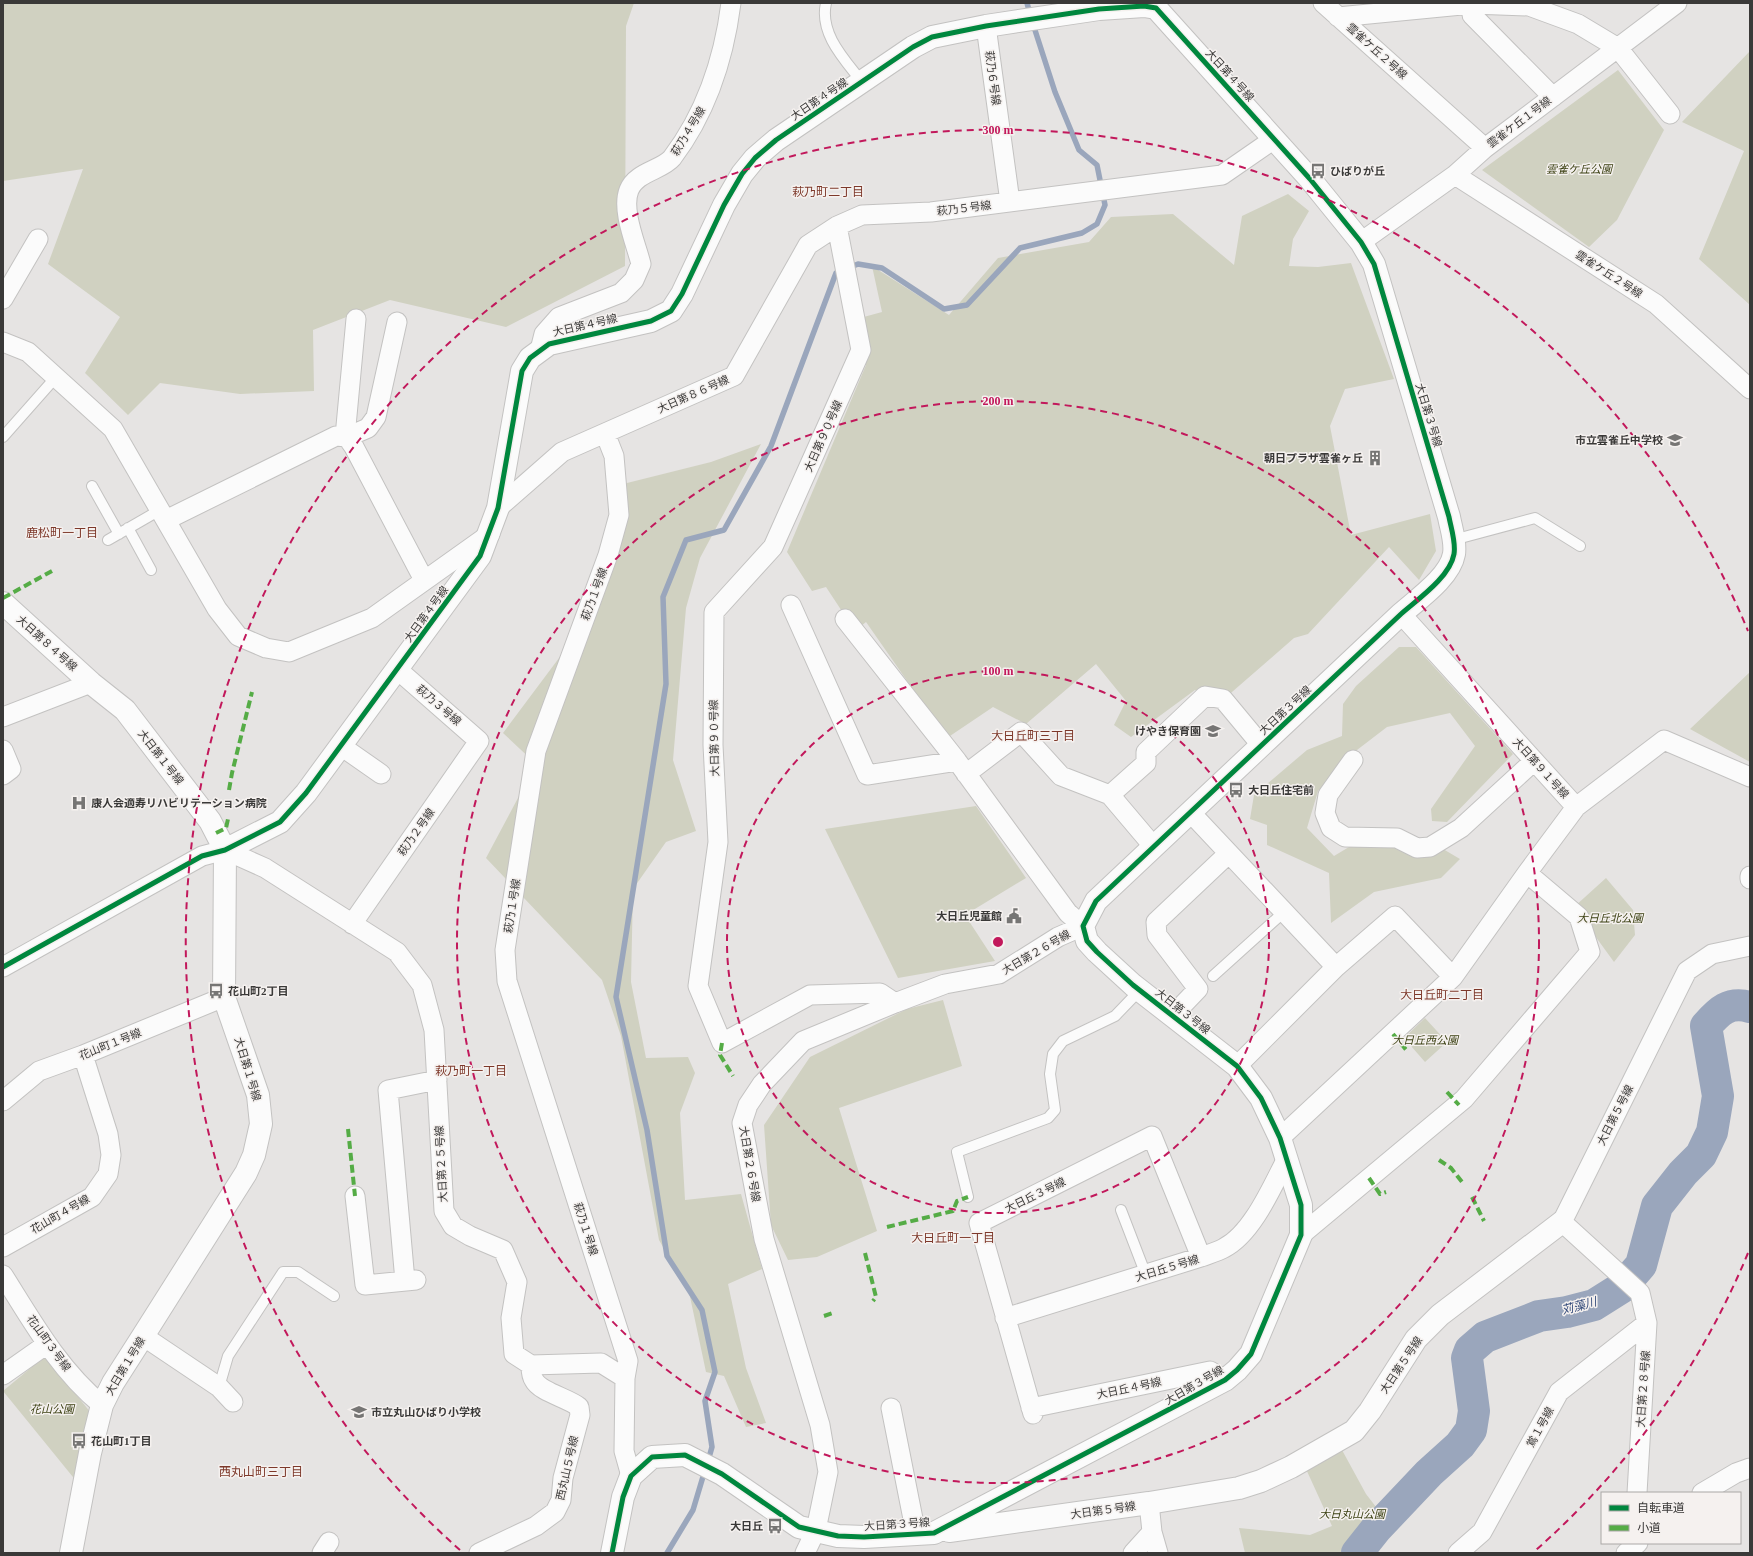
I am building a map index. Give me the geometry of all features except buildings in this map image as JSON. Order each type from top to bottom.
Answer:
[{"type":"street","name":"萩乃４号線","points":[[540,350],[544,334],[559,317],[621,293],[634,280],[641,264],[626,210],[629,190],[639,177],[671,159],[704,107],[720,60],[731,3]]},
{"type":"street","name":"雲雀ケ丘２号線","points":[[1322,3],[1485,148]]},
{"type":"street","name":"雲雀ケ丘１号線","points":[[1361,242],[1455,175],[1485,148],[1677,3]]},
{"type":"street","points":[[1338,16],[1472,4],[1529,6],[1578,24],[1618,48],[1670,114]]},
{"type":"street","points":[[1472,4],[1472,15],[1553,97]]},
{"type":"street","name":"大日第４号線","points":[[225,850],[280,822],[306,794],[468,575],[480,556],[490,534],[498,508],[522,371],[530,358],[549,344],[651,321],[671,310],[682,294],[724,206],[742,174],[751,163],[776,140],[914,47],[932,37],[986,26],[1100,9],[1155,5],[1310,179],[1361,242]]},
{"type":"street","name":"萩乃６号線","points":[[986,26],[1010,202]]},
{"type":"street","name":"萩乃５号線","points":[[837,226],[862,215],[931,212],[1222,175],[1274,139]]},
{"type":"street","name":"雲雀ケ丘２号線","points":[[1455,175],[1656,304],[1750,389]]},
{"type":"street","name":"大日第９０号線","points":[[837,226],[861,350],[773,547],[714,612],[713,745],[718,842],[698,986],[722,1043],[810,995],[880,993],[895,1002]]},
{"type":"street","name":"大日第８６号線","points":[[498,508],[562,452],[734,376],[808,245],[837,226]]},
{"type":"street","points":[[3,299],[38,239]]},
{"type":"street","name":"大日第３号線","points":[[631,1476],[652,1457],[685,1455],[718,1471],[799,1527],[844,1536],[864,1537],[925,1533],[1225,1380],[1237,1370],[1250,1354],[1300,1235],[1302,1205],[1280,1138],[1261,1098],[1236,1066],[1140,990],[1096,952],[1087,941],[1082,926],[1096,901],[1439,580],[1450,566],[1454,553],[1449,517],[1374,264],[1361,242]]},
{"type":"street","points":[[356,319],[346,426],[347,437],[354,447],[424,580]]},
{"type":"street","points":[[163,515],[336,436],[347,437],[368,428],[376,417],[396,322]]},
{"type":"street","points":[[3,342],[28,352],[113,428],[217,609],[238,636],[266,648],[289,652],[372,618],[490,534]]},
{"type":"street","name":"萩乃１号線","points":[[605,433],[614,456],[618,515],[608,555],[536,751],[505,950],[507,981],[628,1361],[625,1378]]},
{"type":"street","name":"大日第８４号線","points":[[3,603],[91,683]]},
{"type":"street","points":[[791,605],[867,775],[961,768],[1021,732],[1061,776],[1110,795],[1154,847]]},
{"type":"street","name":"大日第９１号線","points":[[1401,614],[1576,807],[1664,740],[1750,777]]},
{"type":"street","points":[[845,619],[961,768],[1068,913],[1082,926]]},
{"type":"street","name":"萩乃３号線","points":[[398,670],[479,741]]},
{"type":"street","points":[[3,717],[91,683]]},
{"type":"street","name":"大日第１号線","points":[[71,1553],[90,1453],[102,1405],[113,1383],[246,1173],[258,1140],[261,1124],[258,1095],[224,997],[225,850],[210,821],[125,710],[91,683]]},
{"type":"street","points":[[1110,795],[1146,763],[1146,752],[1205,696],[1223,699],[1262,746]]},
{"type":"street","name":"萩乃２号線","points":[[352,924],[479,741]]},
{"type":"street","points":[[341,746],[382,774]]},
{"type":"street","points":[[3,750],[11,769],[3,775]]},
{"type":"street","points":[[1353,760],[1328,795],[1326,813],[1331,828],[1345,837],[1397,838],[1417,848],[1430,847],[1461,828],[1534,761]]},
{"type":"street","points":[[1280,1138],[1453,977],[1576,807]]},
{"type":"street","points":[[1191,813],[1336,967]]},
{"type":"street","points":[[3,967],[202,856],[225,850]]},
{"type":"street","name":"大日第２５号線","points":[[225,850],[265,868],[397,952],[422,985],[434,1030],[444,1211],[453,1226],[470,1236],[503,1250],[517,1282],[511,1318],[514,1354],[531,1365]]},
{"type":"street","points":[[1173,1015],[1198,989],[1157,935],[1156,922],[1228,854]]},
{"type":"street","points":[[1300,1235],[1464,1100],[1590,952],[1579,917],[1527,873]]},
{"type":"street","points":[[1236,1066],[1336,967],[1395,916],[1453,977]]},
{"type":"street","name":"大日第２６号線","points":[[805,1553],[816,1530],[828,1472],[820,1425],[764,1239],[742,1123],[748,1105],[762,1084],[803,1041],[895,1002],[944,984],[999,974],[1058,937],[1082,926]]},
{"type":"street","name":"大日第５号線","points":[[925,1533],[1149,1503],[1239,1488],[1260,1481],[1291,1467],[1354,1431],[1370,1411],[1416,1339],[1440,1315],[1562,1222],[1687,971],[1712,954],[1750,946]]},
{"type":"street","name":"花山町１号線","points":[[3,1101],[39,1071],[83,1055],[224,997]]},
{"type":"street","name":"花山町４号線","points":[[3,1247],[92,1197],[108,1174],[111,1155],[108,1134],[83,1055]]},
{"type":"street","points":[[355,1196],[364,1285],[410,1281],[388,1090],[437,1080]]},
{"type":"street","name":"大日丘３号線","points":[[1032,1411],[979,1222],[1152,1136],[1201,1257]]},
{"type":"street","name":"大日丘５号線","points":[[1005,1318],[1146,1275],[1225,1248],[1245,1231],[1262,1206],[1286,1160]]},
{"type":"street","name":"大日第２８号線","points":[[1562,1222],[1640,1293],[1647,1323],[1636,1492]]},
{"type":"street","name":"花山町３号線","points":[[3,1275],[47,1344],[84,1390],[102,1405]]},
{"type":"street","name":"鴬１号線","points":[[1458,1553],[1482,1532],[1559,1392],[1647,1323]]},
{"type":"street","points":[[143,1336],[219,1387],[233,1402]]},
{"type":"street","points":[[3,1375],[47,1344]]},
{"type":"street","points":[[531,1365],[601,1363],[625,1378],[624,1451],[631,1476],[622,1497],[612,1553]]},
{"type":"street","name":"西丸山５号線","points":[[479,1553],[536,1526],[555,1512],[560,1500],[563,1478],[580,1415],[579,1407],[573,1402],[538,1386],[533,1379],[531,1365]]},
{"type":"street","name":"大日丘４号線","points":[[1032,1411],[1210,1371],[1225,1380]]},
{"type":"street","points":[[890,1408],[925,1533]]},
{"type":"street","points":[[1704,1492],[1736,1473],[1750,1468]]},
{"type":"street","points":[[1133,1553],[1156,1544],[1149,1503]]},
{"type":"lane","points":[[826,3],[824,12],[830,38],[862,82]]},
{"type":"lane","points":[[3,437],[56,377]]},
{"type":"lane","points":[[92,486],[119,534]]},
{"type":"lane","points":[[108,540],[128,528],[163,515]]},
{"type":"lane","points":[[1453,540],[1535,518],[1580,546]]},
{"type":"lane","points":[[128,528],[151,570]]},
{"type":"lane","points":[[1213,976],[1284,912]]},
{"type":"lane","points":[[968,1197],[957,1152],[1048,1118],[1055,1110],[1050,1074],[1053,1054],[1063,1041],[1115,1016],[1140,990]]},
{"type":"lane","points":[[1121,1210],[1146,1275]]},
{"type":"lane","points":[[219,1387],[228,1356],[283,1272],[298,1272],[334,1296]]},
{"type":"green space","points":[[3,3],[634,3],[626,26],[625,266],[506,327],[390,300],[313,330],[314,391],[240,394],[160,383],[128,415],[85,373],[120,317],[48,264],[83,169],[3,181]]},
{"type":"green space","points":[[1750,51],[1750,305],[1699,259],[1744,151],[1682,122]]},
{"type":"green space","name":"雲雀ケ丘公園","points":[[1618,70],[1664,130],[1617,220],[1589,247],[1482,170]]},
{"type":"green space","points":[[1288,194],[1309,211],[1293,239],[1289,266],[1318,267],[1351,263],[1394,379],[1345,389],[1330,426],[1351,535],[1430,514],[1436,551],[1419,580],[1389,547],[1308,634],[1294,638],[1217,705],[1195,690],[1131,737],[1114,725],[1126,701],[1096,664],[1026,724],[993,707],[947,738],[866,622],[855,631],[826,587],[812,591],[787,552],[866,365],[860,318],[882,312],[872,266],[949,315],[998,258],[1089,242],[1111,217],[1173,214],[1234,265],[1242,216]]},
{"type":"green space","points":[[761,444],[700,558],[686,608],[673,760],[696,831],[666,842],[633,889],[631,982],[646,1058],[688,1057],[695,1073],[680,1113],[685,1200],[741,1194],[762,1269],[728,1284],[746,1368],[766,1423],[746,1427],[724,1376],[706,1372],[689,1292],[659,1240],[621,1036],[602,980],[486,858],[536,764],[503,733],[565,650],[612,523],[615,486],[711,462]]},
{"type":"green space","points":[[1399,647],[1416,647],[1513,754],[1447,822],[1432,821],[1431,809],[1475,746],[1450,713],[1387,727],[1357,750],[1318,791],[1307,828],[1334,856],[1364,838],[1426,839],[1460,859],[1441,878],[1374,892],[1331,923],[1329,873],[1267,845],[1267,825],[1250,819],[1254,795],[1307,750],[1342,736],[1343,704],[1356,686]]},
{"type":"green space","points":[[1750,672],[1750,762],[1690,729]]},
{"type":"green space","points":[[976,806],[1026,878],[965,915],[995,961],[898,978],[825,829]]},
{"type":"green space","name":"大日丘北公園","points":[[1606,878],[1633,910],[1635,935],[1614,962],[1574,907]]},
{"type":"green space","points":[[943,1000],[962,1066],[839,1108],[877,1231],[817,1257],[788,1260],[771,1225],[764,1125],[810,1057],[907,1009]]},
{"type":"green space","name":"大日丘西公園","points":[[1425,1018],[1447,1042],[1425,1062],[1404,1038]]},
{"type":"green space","name":"花山公園","points":[[45,1356],[91,1413],[77,1482],[3,1391]]},
{"type":"green space","name":"大日丸山公園","points":[[1342,1450],[1366,1494],[1383,1516],[1351,1553],[1245,1553],[1239,1528],[1310,1535],[1332,1526],[1306,1469]]},
{"type":"waterway","points":[[1027,3],[1030,14]]},
{"type":"waterway","points":[[708,1461],[712,1447],[705,1401],[715,1372],[702,1310],[667,1256],[647,1130],[616,997],[666,684],[663,597],[686,540],[724,530],[771,446],[836,273],[858,264],[882,268],[944,309],[967,305],[1020,248],[1082,233],[1097,224],[1105,205],[1097,165],[1079,150],[1055,92],[1033,24]]},
{"type":"waterway","name":"苅藻川","points":[[1357,1553],[1376,1529],[1429,1473],[1460,1445],[1471,1430],[1474,1411],[1467,1358],[1470,1350],[1485,1337],[1539,1316],[1567,1312],[1594,1305],[1621,1288],[1641,1265],[1657,1206],[1683,1173],[1701,1155],[1712,1132],[1718,1096],[1706,1026],[1715,1016],[1730,1006],[1743,1005],[1750,1007]]},
{"type":"waterway","points":[[667,1553],[693,1510],[705,1470]]},
{"type":"marked path","points":[[3,598],[52,571]]},
{"type":"marked path","points":[[229,790],[252,692]]},
{"type":"marked path","points":[[216,833],[226,828],[228,819]]},
{"type":"marked path","points":[[1393,1034],[1408,1052]]},
{"type":"marked path","points":[[722,1043],[720,1055],[733,1076]]},
{"type":"marked path","points":[[1447,1092],[1459,1105]]},
{"type":"marked path","points":[[348,1129],[355,1196]]},
{"type":"marked path","points":[[1439,1160],[1451,1168],[1462,1182]]},
{"type":"marked path","points":[[1369,1178],[1380,1194],[1386,1192]]},
{"type":"marked path","points":[[887,1227],[953,1211],[957,1201],[968,1197]]},
{"type":"marked path","points":[[1472,1197],[1484,1221]]},
{"type":"marked path","points":[[865,1253],[876,1297],[873,1301]]},
{"type":"marked path","points":[[824,1316],[833,1313]]},
{"type":"cycle path","points":[[3,967],[202,856],[225,850],[280,822],[306,793],[480,556],[498,508],[522,371],[530,358],[549,344],[651,321],[671,311],[682,294],[724,205],[742,174],[755,158],[776,140],[913,47],[932,37],[986,26],[1099,9],[1144,6],[1156,8],[1310,179],[1361,242],[1374,264],[1449,517],[1454,540],[1454,554],[1451,563],[1440,579],[1096,901],[1083,926],[1087,941],[1097,952],[1133,985],[1237,1066],[1261,1098],[1280,1138],[1301,1205],[1301,1235],[1251,1354],[1237,1370],[1225,1380],[934,1533],[864,1537],[838,1536],[799,1527],[722,1474],[685,1455],[652,1457],[631,1476],[623,1497],[612,1553]]},
{"type":"place","name":"ひばりが丘","points":[[1318,171]]},
{"type":"place","name":"市立雲雀丘中学校","points":[[1675,440]]},
{"type":"place","name":"朝日プラザ雲雀ヶ丘","points":[[1375,458]]},
{"type":"place","name":"けやき保育園","points":[[1213,731]]},
{"type":"place","name":"大日丘住宅前","points":[[1236,790]]},
{"type":"place","name":"康人会適寿リハビリテーション病院","points":[[79,803]]},
{"type":"place","name":"大日丘児童館","points":[[1014,916]]},
{"type":"place","name":"花山町2丁目","points":[[216,991]]},
{"type":"place","name":"市立丸山ひばり小学校","points":[[359,1412]]},
{"type":"place","name":"花山町1丁目","points":[[79,1441]]},
{"type":"place","name":"大日丘","points":[[775,1526]]},
{"type":"district","name":"萩乃町二丁目","points":[[828,192]]},
{"type":"district","name":"鹿松町一丁目","points":[[62,533]]},
{"type":"district","name":"大日丘町三丁目","points":[[1033,736]]},
{"type":"district","name":"大日丘町二丁目","points":[[1442,995]]},
{"type":"district","name":"萩乃町一丁目","points":[[471,1071]]},
{"type":"district","name":"大日丘町一丁目","points":[[953,1238]]},
{"type":"district","name":"西丸山町三丁目","points":[[261,1472]]}]
